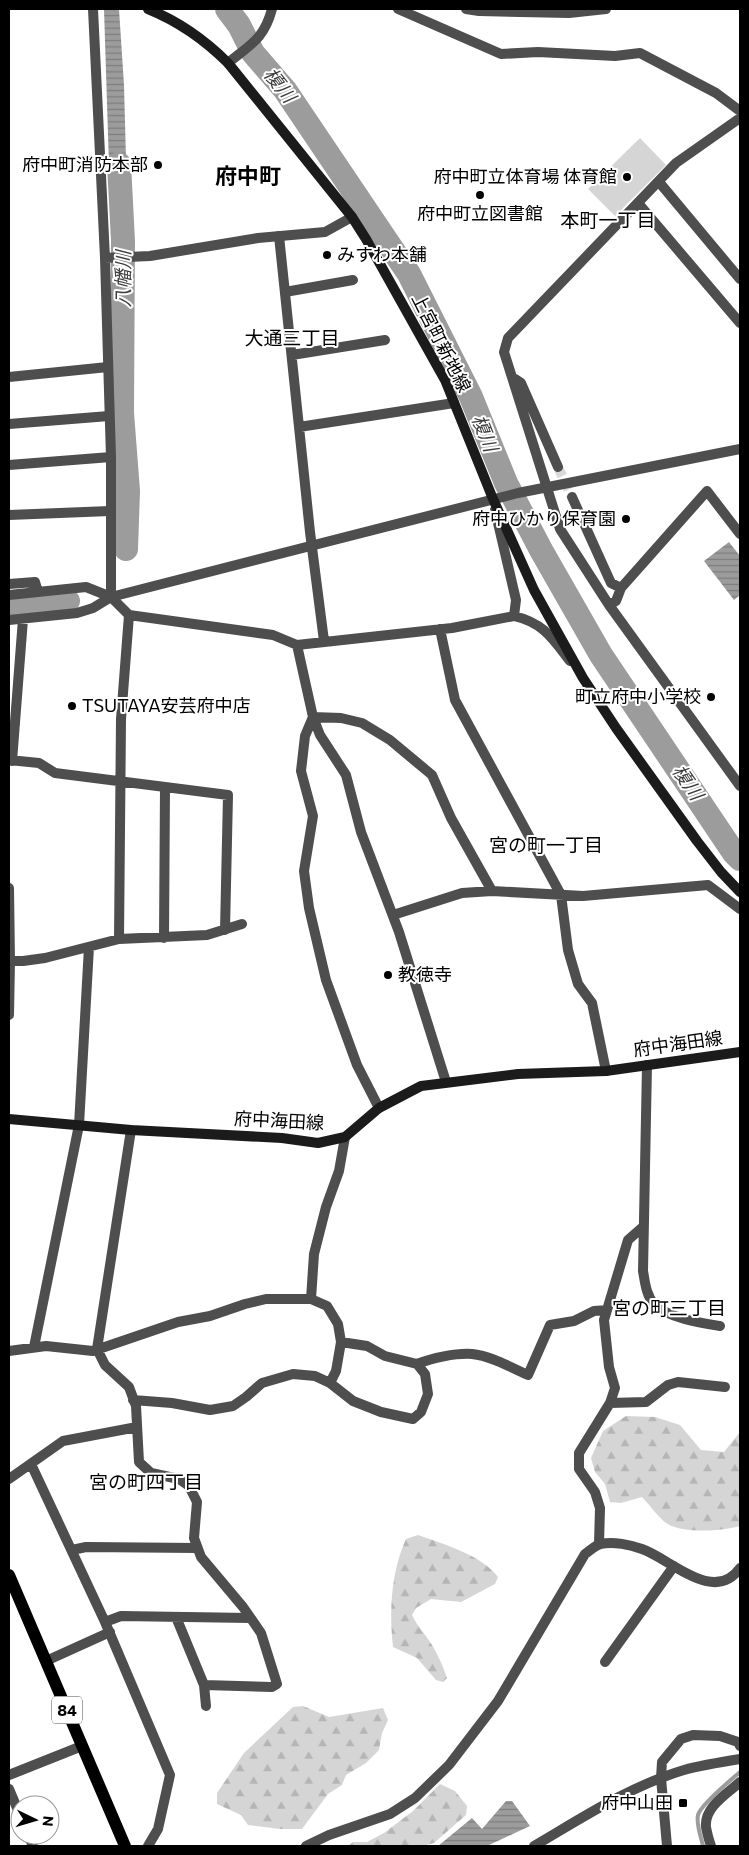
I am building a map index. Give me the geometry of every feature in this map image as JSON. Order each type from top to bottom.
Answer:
[{"type":"main road","name":"上宮町新地線","points":[[148,9],[169,17],[206,41],[228,63],[352,217],[445,380],[493,499],[534,590],[583,678],[696,841],[740,892]]},
{"type":"main road","name":"府中海田線","points":[[9,1119],[131,1130],[282,1138],[318,1143],[345,1137],[379,1108],[421,1086],[518,1074],[606,1071],[740,1052]]},
{"type":"main road","name":"84","points":[[9,1575],[126,1846]]},
{"type":"street","points":[[93,9],[105,258],[111,457],[111,596]]},
{"type":"street","points":[[228,63],[258,40],[268,23],[272,9]]},
{"type":"street","points":[[398,9],[501,54],[538,52],[615,56],[640,53],[716,93],[740,111]]},
{"type":"street","points":[[466,9],[570,13],[606,9]]},
{"type":"street","points":[[740,118],[676,164],[508,338],[504,352],[560,529],[609,605],[740,786]]},
{"type":"street","points":[[658,182],[740,279]]},
{"type":"street","points":[[638,203],[740,323]]},
{"type":"street","points":[[105,258],[150,256],[279,236],[325,232],[352,217]]},
{"type":"street","points":[[279,236],[311,545],[324,641]]},
{"type":"street","points":[[285,292],[353,280]]},
{"type":"street","points":[[292,355],[384,340]]},
{"type":"street","points":[[9,377],[108,367]]},
{"type":"street","points":[[513,379],[521,383],[558,467]]},
{"type":"street","points":[[299,427],[454,402]]},
{"type":"street","points":[[9,424],[109,416]]},
{"type":"street","points":[[9,620],[76,613],[93,608],[111,596],[493,499],[740,449]]},
{"type":"street","points":[[9,465],[111,457]]},
{"type":"street","points":[[609,605],[616,601],[621,588],[707,491],[740,534]]},
{"type":"street","points":[[572,498],[611,583],[621,588]]},
{"type":"street","points":[[493,499],[516,600],[514,616]]},
{"type":"street","points":[[9,515],[110,511]]},
{"type":"street","points":[[9,584],[35,582],[38,592]]},
{"type":"street","points":[[9,595],[86,588],[111,596],[129,615],[273,636],[297,645],[440,629],[514,616],[524,619],[547,632],[583,678]]},
{"type":"street","points":[[118,939],[121,719],[129,615]]},
{"type":"street","points":[[23,619],[11,760],[39,763],[55,774],[228,795],[225,930]]},
{"type":"street","points":[[440,629],[455,700],[561,895],[568,950],[578,984],[592,1002],[606,1071]]},
{"type":"street","points":[[297,645],[313,717],[320,735],[346,775],[361,832],[393,915],[446,1082]]},
{"type":"street","points":[[313,717],[341,718],[362,723],[390,740],[432,775],[451,818],[492,891]]},
{"type":"street","points":[[313,717],[305,736],[301,771],[313,816],[304,871],[309,908],[326,980],[356,1065],[379,1108]]},
{"type":"street","points":[[164,938],[165,787]]},
{"type":"street","points":[[393,915],[462,893],[492,891],[583,896],[708,885],[740,909]]},
{"type":"street","points":[[9,888],[9,1015]]},
{"type":"street","points":[[10,961],[45,958],[118,939],[207,935],[242,924]]},
{"type":"street","points":[[34,1347],[79,1125],[88,947]]},
{"type":"street","points":[[647,1065],[643,1271],[646,1289],[654,1304],[688,1321],[720,1326]]},
{"type":"street","points":[[131,1130],[97,1349],[105,1365],[129,1387],[134,1400],[136,1406],[139,1462],[151,1473],[179,1479],[189,1486],[197,1502],[194,1538],[200,1557],[261,1633],[277,1684],[272,1687],[204,1685]]},
{"type":"street","points":[[311,1299],[314,1254],[326,1207],[339,1171],[345,1137]]},
{"type":"street","points":[[599,1544],[600,1508],[595,1492],[579,1469],[579,1453],[610,1403],[615,1388],[609,1367],[604,1320],[628,1240],[644,1226]]},
{"type":"street","points":[[9,1351],[46,1346],[93,1351],[178,1322],[210,1316],[245,1304],[266,1299],[311,1299],[327,1306],[338,1324],[341,1342],[336,1371],[330,1383]]},
{"type":"street","points":[[341,1342],[367,1346],[385,1356],[417,1364],[432,1358],[472,1354],[496,1360],[528,1376],[550,1325],[574,1321],[594,1311],[607,1310]]},
{"type":"street","points":[[134,1400],[172,1403],[210,1410],[233,1406],[246,1398],[262,1382],[293,1374],[315,1376],[330,1383],[354,1401],[381,1412],[413,1419],[422,1412],[428,1394],[425,1374],[417,1364]]},
{"type":"street","points":[[610,1403],[646,1402],[668,1385],[678,1382],[726,1387]]},
{"type":"street","points":[[9,1480],[63,1441],[137,1427]]},
{"type":"street","points":[[32,1464],[110,1632],[170,1775],[158,1829],[148,1846]]},
{"type":"street","points":[[306,1846],[329,1835],[390,1814],[416,1798],[449,1766],[498,1701],[585,1554],[599,1544],[615,1543],[642,1549],[700,1580],[717,1583],[736,1574],[740,1568]]},
{"type":"street","points":[[72,1550],[86,1547],[197,1548]]},
{"type":"street","points":[[606,1662],[674,1566]]},
{"type":"street","points":[[105,1622],[121,1616],[250,1618]]},
{"type":"street","points":[[176,1617],[204,1685],[206,1706]]},
{"type":"street","points":[[46,1661],[110,1632]]},
{"type":"street","points":[[667,1846],[661,1778],[662,1762],[681,1740],[693,1735],[720,1736],[738,1742],[740,1746]]},
{"type":"street","points":[[9,1775],[82,1746]]},
{"type":"street","points":[[534,1846],[629,1792],[661,1778],[683,1770],[740,1759]]},
{"type":"street","points":[[711,1846],[706,1827],[707,1818],[715,1804],[740,1782]]},
{"type":"green space","name":"府中町立体育場 体育館","points":[[640,138],[666,165],[615,216],[588,189]]},
{"type":"green space","points":[[626,1416],[655,1417],[680,1425],[701,1450],[724,1452],[740,1432],[740,1526],[713,1530],[682,1529],[666,1523],[642,1497],[621,1503],[610,1502],[605,1484],[595,1472],[591,1458],[603,1431]]},
{"type":"green space","points":[[418,1535],[472,1556],[491,1569],[498,1577],[495,1584],[461,1602],[431,1599],[416,1608],[412,1615],[440,1661],[447,1678],[443,1682],[436,1680],[417,1658],[393,1647],[391,1606],[394,1578],[406,1539]]},
{"type":"green space","points":[[303,1706],[329,1717],[383,1708],[388,1720],[382,1733],[379,1750],[366,1763],[346,1775],[342,1785],[328,1794],[302,1829],[280,1829],[248,1825],[241,1815],[217,1804],[217,1793],[244,1753],[293,1707]]},
{"type":"green space","points":[[440,1784],[455,1791],[467,1806],[466,1815],[434,1843],[422,1846],[348,1846],[353,1842],[367,1842],[384,1833],[413,1811]]},
{"type":"shaded area","points":[[104,9],[119,9],[124,85],[127,196],[110,197]]},
{"type":"shaded area","points":[[729,542],[740,556],[740,595],[734,600],[704,561]]},
{"type":"shaded area","points":[[506,1801],[512,1801],[530,1826],[487,1846],[438,1846],[472,1818],[482,1829]]},
{"type":"waterway","name":"榎川","points":[[227,9],[239,25],[253,53],[285,90],[409,274],[471,397],[506,483],[541,550],[601,655],[734,853],[740,859]]},
{"type":"waterway","name":"八幡川","points":[[119,164],[123,241],[122,413],[128,491],[126,549]]},
{"type":"waterway","name":"八幡川","points":[[9,608],[50,605],[68,601]]},
{"type":"waterway","points":[[703,1846],[698,1822],[700,1810],[740,1772]]},
{"type":"tunnel","points":[[558,467],[572,497]]},
{"type":"place","name":"府中町消防本部","points":[[158,165]]},
{"type":"place","name":"府中町立体育場 体育館","points":[[627,177]]},
{"type":"place","name":"府中町立図書館","points":[[480,195]]},
{"type":"place","name":"みすわ本舗","points":[[327,255]]},
{"type":"place","name":"府中ひかり保育園","points":[[626,519]]},
{"type":"place","name":"町立府中小学校","points":[[711,697]]},
{"type":"place","name":"TSUTAYA安芸府中店","points":[[72,706]]},
{"type":"place","name":"教徳寺","points":[[388,975]]},
{"type":"place","name":"府中山田","points":[[683,1803]]},
{"type":"district","name":"府中町","points":[[248,176]]},
{"type":"district","name":"本町一丁目","points":[[608,220]]},
{"type":"district","name":"大通三丁目","points":[[292,338]]},
{"type":"district","name":"宮の町一丁目","points":[[546,845]]},
{"type":"district","name":"宮の町三丁目","points":[[669,1308]]},
{"type":"district","name":"宮の町四丁目","points":[[146,1482]]}]
